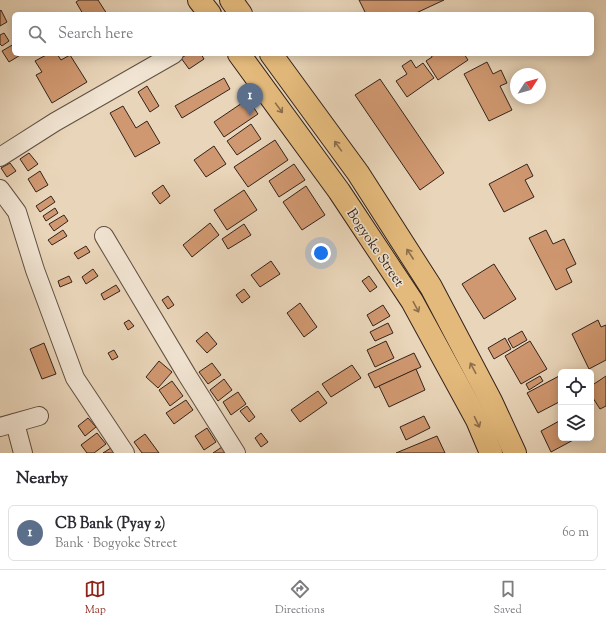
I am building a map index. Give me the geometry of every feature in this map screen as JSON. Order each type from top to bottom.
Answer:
[{"type":"main road","points":[[199,0],[208,12]]},
{"type":"main road","points":[[231,0],[240,12]]},
{"type":"main road","name":"Bogyoke Street","points":[[240,56],[339,191],[412,301],[477,420],[491,453]]},
{"type":"main road","name":"Bogyoke Street","points":[[272,56],[358,173],[431,287],[491,401],[515,453]]},
{"type":"street","points":[[0,157],[55,122],[170,56]]},
{"type":"street","points":[[0,189],[17,212],[35,270],[75,378],[125,453]]},
{"type":"street","points":[[104,236],[187,375],[236,453]]},
{"type":"street","points":[[22,453],[8,425],[39,416]]},
{"type":"building","points":[[79,0],[98,0],[106,12],[82,12],[76,2]]},
{"type":"building","points":[[359,0],[444,0],[418,12],[365,12]]},
{"type":"building","points":[[1,10],[7,22],[0,26],[0,11]]},
{"type":"building","points":[[4,33],[9,41],[2,46],[0,44],[0,35]]},
{"type":"building","points":[[12,45],[12,56],[19,56],[9,62],[2,51]]},
{"type":"building","points":[[44,56],[58,56],[61,60],[71,56],[87,82],[52,103],[36,75],[42,72],[35,61]]},
{"type":"building","points":[[184,56],[202,56],[204,59],[189,69],[181,58]]},
{"type":"building","points":[[465,56],[468,60],[438,80],[426,61],[432,57]]},
{"type":"building","points":[[411,60],[416,68],[423,63],[434,78],[407,97],[396,81],[407,74],[402,66]]},
{"type":"building","points":[[487,62],[493,74],[501,70],[507,83],[500,86],[512,110],[489,121],[464,74]]},
{"type":"building","points":[[224,78],[230,89],[182,118],[175,106]]},
{"type":"building","points":[[380,79],[444,173],[420,190],[355,95]]},
{"type":"building","points":[[147,86],[159,106],[150,112],[138,92]]},
{"type":"building","points":[[248,99],[258,114],[224,137],[214,122]]},
{"type":"building","points":[[123,106],[136,128],[147,121],[160,143],[135,157],[110,113]]},
{"type":"building","points":[[251,124],[261,139],[237,155],[227,141]]},
{"type":"building","points":[[275,140],[288,160],[248,187],[234,167]]},
{"type":"building","points":[[214,146],[226,164],[206,177],[194,160]]},
{"type":"building","points":[[29,153],[38,164],[28,171],[20,159]]},
{"type":"building","points":[[10,163],[16,171],[7,177],[1,168]]},
{"type":"building","points":[[294,164],[305,180],[279,197],[269,181]]},
{"type":"building","points":[[527,164],[533,176],[525,180],[534,197],[504,212],[489,184]]},
{"type":"building","points":[[40,171],[48,185],[36,192],[28,179]]},
{"type":"building","points":[[163,185],[170,196],[160,204],[152,193]]},
{"type":"building","points":[[306,186],[325,215],[302,230],[283,202]]},
{"type":"building","points":[[244,190],[257,210],[227,230],[214,210]]},
{"type":"building","points":[[51,196],[55,202],[40,212],[36,206]]},
{"type":"building","points":[[55,208],[58,213],[46,221],[43,216]]},
{"type":"building","points":[[64,215],[68,221],[54,231],[49,224]]},
{"type":"building","points":[[210,223],[219,235],[192,257],[183,245]]},
{"type":"building","points":[[244,224],[251,235],[228,249],[222,239]]},
{"type":"building","points":[[63,230],[67,236],[52,245],[48,240]]},
{"type":"building","points":[[546,230],[553,244],[564,239],[576,264],[566,269],[572,282],[556,290],[529,238]]},
{"type":"building","points":[[86,246],[90,252],[78,259],[74,253]]},
{"type":"building","points":[[271,261],[280,274],[260,287],[251,275]]},
{"type":"building","points":[[494,264],[516,299],[484,319],[462,284]]},
{"type":"building","points":[[93,269],[98,276],[86,284],[82,277]]},
{"type":"building","points":[[69,276],[72,282],[60,287],[58,281]]},
{"type":"building","points":[[369,276],[377,287],[370,292],[362,281]]},
{"type":"building","points":[[116,285],[120,291],[104,300],[101,294]]},
{"type":"building","points":[[244,289],[250,297],[242,303],[236,295]]},
{"type":"building","points":[[168,296],[174,305],[168,309],[162,300]]},
{"type":"building","points":[[300,303],[317,327],[304,337],[287,313]]},
{"type":"building","points":[[383,305],[390,316],[373,326],[367,315]]},
{"type":"building","points":[[129,320],[134,326],[128,330],[124,323]]},
{"type":"building","points":[[598,320],[601,327],[606,325],[606,360],[589,369],[572,334]]},
{"type":"building","points":[[388,323],[393,333],[375,341],[370,332]]},
{"type":"building","points":[[522,331],[527,340],[513,348],[508,339]]},
{"type":"building","points":[[207,332],[217,344],[207,353],[196,341]]},
{"type":"building","points":[[505,338],[511,349],[494,359],[488,348]]},
{"type":"building","points":[[386,341],[394,358],[375,367],[367,350]]},
{"type":"building","points":[[530,341],[547,369],[521,384],[505,356]]},
{"type":"building","points":[[44,343],[56,374],[42,379],[30,349]]},
{"type":"building","points":[[114,350],[118,357],[112,360],[108,353]]},
{"type":"building","points":[[414,353],[421,367],[375,388],[368,374]]},
{"type":"building","points":[[159,361],[172,372],[158,388],[146,377]]},
{"type":"building","points":[[212,363],[221,375],[208,384],[199,372]]},
{"type":"building","points":[[352,365],[361,378],[331,397],[322,384]]},
{"type":"building","points":[[416,369],[425,390],[389,407],[379,386]]},
{"type":"building","points":[[540,376],[543,381],[529,390],[526,384]]},
{"type":"building","points":[[606,376],[606,406],[600,409],[594,400],[594,384]]},
{"type":"building","points":[[558,377],[558,403],[538,413],[527,393]]},
{"type":"building","points":[[224,379],[232,390],[218,401],[210,390]]},
{"type":"building","points":[[172,381],[183,396],[170,406],[159,390]]},
{"type":"building","points":[[318,391],[327,403],[300,422],[291,410]]},
{"type":"building","points":[[238,392],[246,404],[231,415],[223,402]]},
{"type":"building","points":[[186,400],[193,410],[174,424],[166,413]]},
{"type":"building","points":[[247,406],[255,417],[249,422],[240,411]]},
{"type":"building","points":[[424,416],[430,428],[406,440],[400,427]]},
{"type":"building","points":[[88,418],[96,427],[85,436],[78,426]]},
{"type":"building","points":[[558,422],[558,441],[571,441],[551,452],[541,431]]},
{"type":"building","points":[[207,428],[216,442],[204,450],[195,436]]},
{"type":"building","points":[[97,433],[106,444],[94,453],[87,453],[81,445]]},
{"type":"building","points":[[261,433],[268,442],[261,447],[255,438]]},
{"type":"building","points":[[145,434],[159,453],[142,453],[134,442]]},
{"type":"building","points":[[437,436],[445,453],[396,453]]},
{"type":"building","points":[[114,446],[118,453],[103,453]]},
{"type":"building","points":[[222,447],[226,453],[213,453]]},
{"type":"place","name":"CB Bank (Pyay 2)","points":[[250,116]]}]
